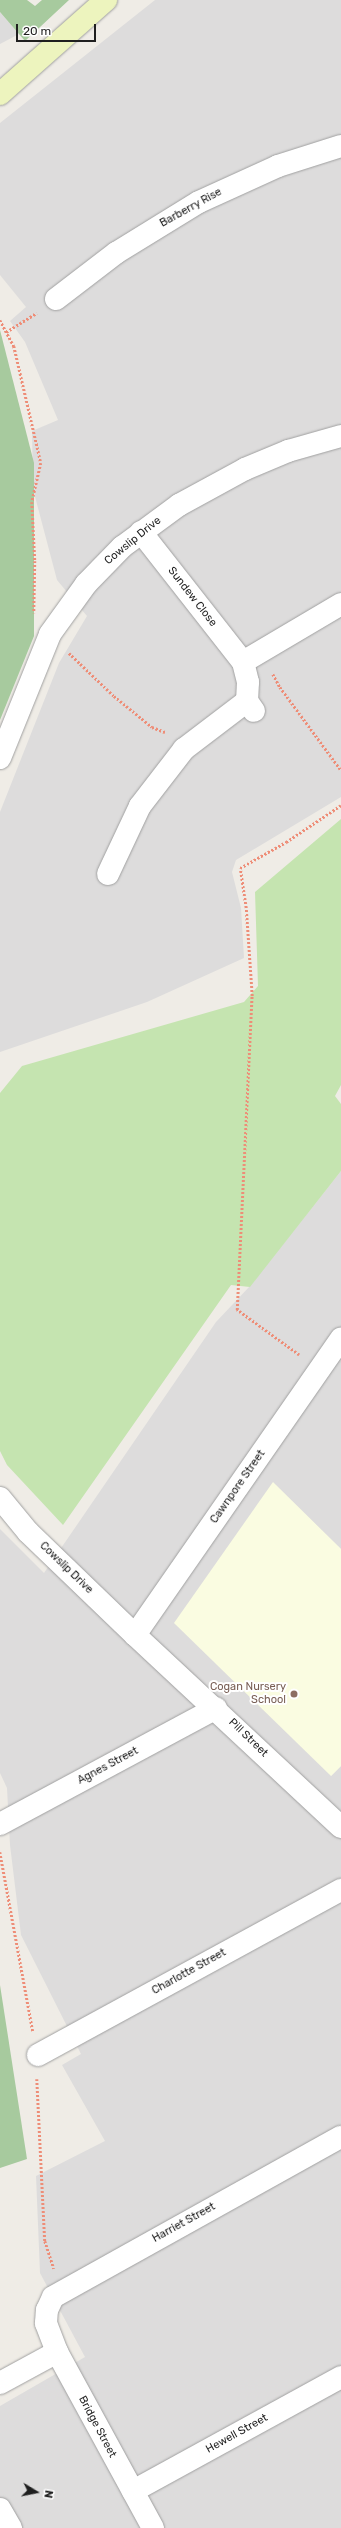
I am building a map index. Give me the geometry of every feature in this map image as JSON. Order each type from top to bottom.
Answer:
[{"type":"main road","points":[[1,92],[106,0]]},
{"type":"street","name":"Barberry Rise","points":[[56,300],[116,253],[199,202],[278,166],[341,146]]},
{"type":"street","name":"Cowslip Drive","points":[[0,758],[50,634],[100,568],[141,532],[179,505],[245,469],[288,451],[341,436]]},
{"type":"street","name":"Sundew Close","points":[[141,532],[243,662],[248,682],[250,706],[191,743]]},
{"type":"street","points":[[243,662],[341,604]]},
{"type":"street","points":[[108,874],[140,806],[184,749],[191,743]]},
{"type":"street","name":"Cawnpore Street","points":[[135,1635],[341,1339]]},
{"type":"street","name":"Cowslip Drive","points":[[0,1498],[28,1532],[135,1635]]},
{"type":"street","name":"Pill Street","points":[[135,1635],[216,1708],[341,1827]]},
{"type":"street","name":"Agnes Street","points":[[0,1824],[216,1708]]},
{"type":"street","name":"Charlotte Street","points":[[38,2055],[341,1890]]},
{"type":"street","name":"Harriet Street","points":[[46,2323],[47,2310],[53,2296],[60,2290],[341,2137]]},
{"type":"street","name":"Bridge Street","points":[[46,2323],[57,2352],[153,2528]]},
{"type":"street","points":[[0,2383],[57,2352]]},
{"type":"street","name":"Hewell Street","points":[[133,2491],[341,2377]]},
{"type":"street","points":[[0,2509],[11,2528]]},
{"type":"path","points":[[6,332],[56,300]]},
{"type":"path","points":[[0,320],[14,346],[41,463],[32,502],[35,561],[34,619],[114,696],[152,727],[191,743]]},
{"type":"path","points":[[262,651],[280,687],[341,770]]},
{"type":"path","points":[[319,1370],[237,1310],[252,996],[246,908],[240,868],[286,842],[341,805]]},
{"type":"shaded area","points":[[155,0],[341,0],[341,797],[236,860],[232,872],[241,908],[244,958],[147,1002],[0,1052],[0,812],[59,663],[87,616],[57,580],[33,489],[32,431],[58,420],[25,342],[10,321],[26,307],[0,275],[0,123]]},
{"type":"shaded area","points":[[0,12],[19,34],[0,44]]},
{"type":"shaded area","points":[[341,1171],[341,1549],[273,1483],[331,1776],[341,1766],[341,2528],[0,2528],[0,2406],[85,2357],[40,2273],[36,2176],[105,2141],[62,2065],[81,2054],[21,1935],[10,1845],[7,1788],[0,1773],[0,1529],[44,1573],[216,1322],[250,1286]]},
{"type":"shaded area","name":"Cogan Nursery School","points":[[273,1482],[341,1549],[341,1766],[331,1776],[174,1623]]},
{"type":"green space","points":[[0,0],[27,0],[35,6],[42,0],[69,0],[25,41],[0,12]]},
{"type":"green space","points":[[0,330],[34,463],[34,636],[0,720]]},
{"type":"green space","points":[[341,819],[341,1085],[335,1096],[341,1104],[341,1171],[250,1287],[231,1285],[63,1525],[7,1465],[0,1451],[0,1093],[22,1066],[244,1002],[258,986],[255,892]]},
{"type":"green space","points":[[0,1985],[27,2159],[0,2168]]},
{"type":"place","name":"Cogan Nursery School","points":[[294,1694]]}]
